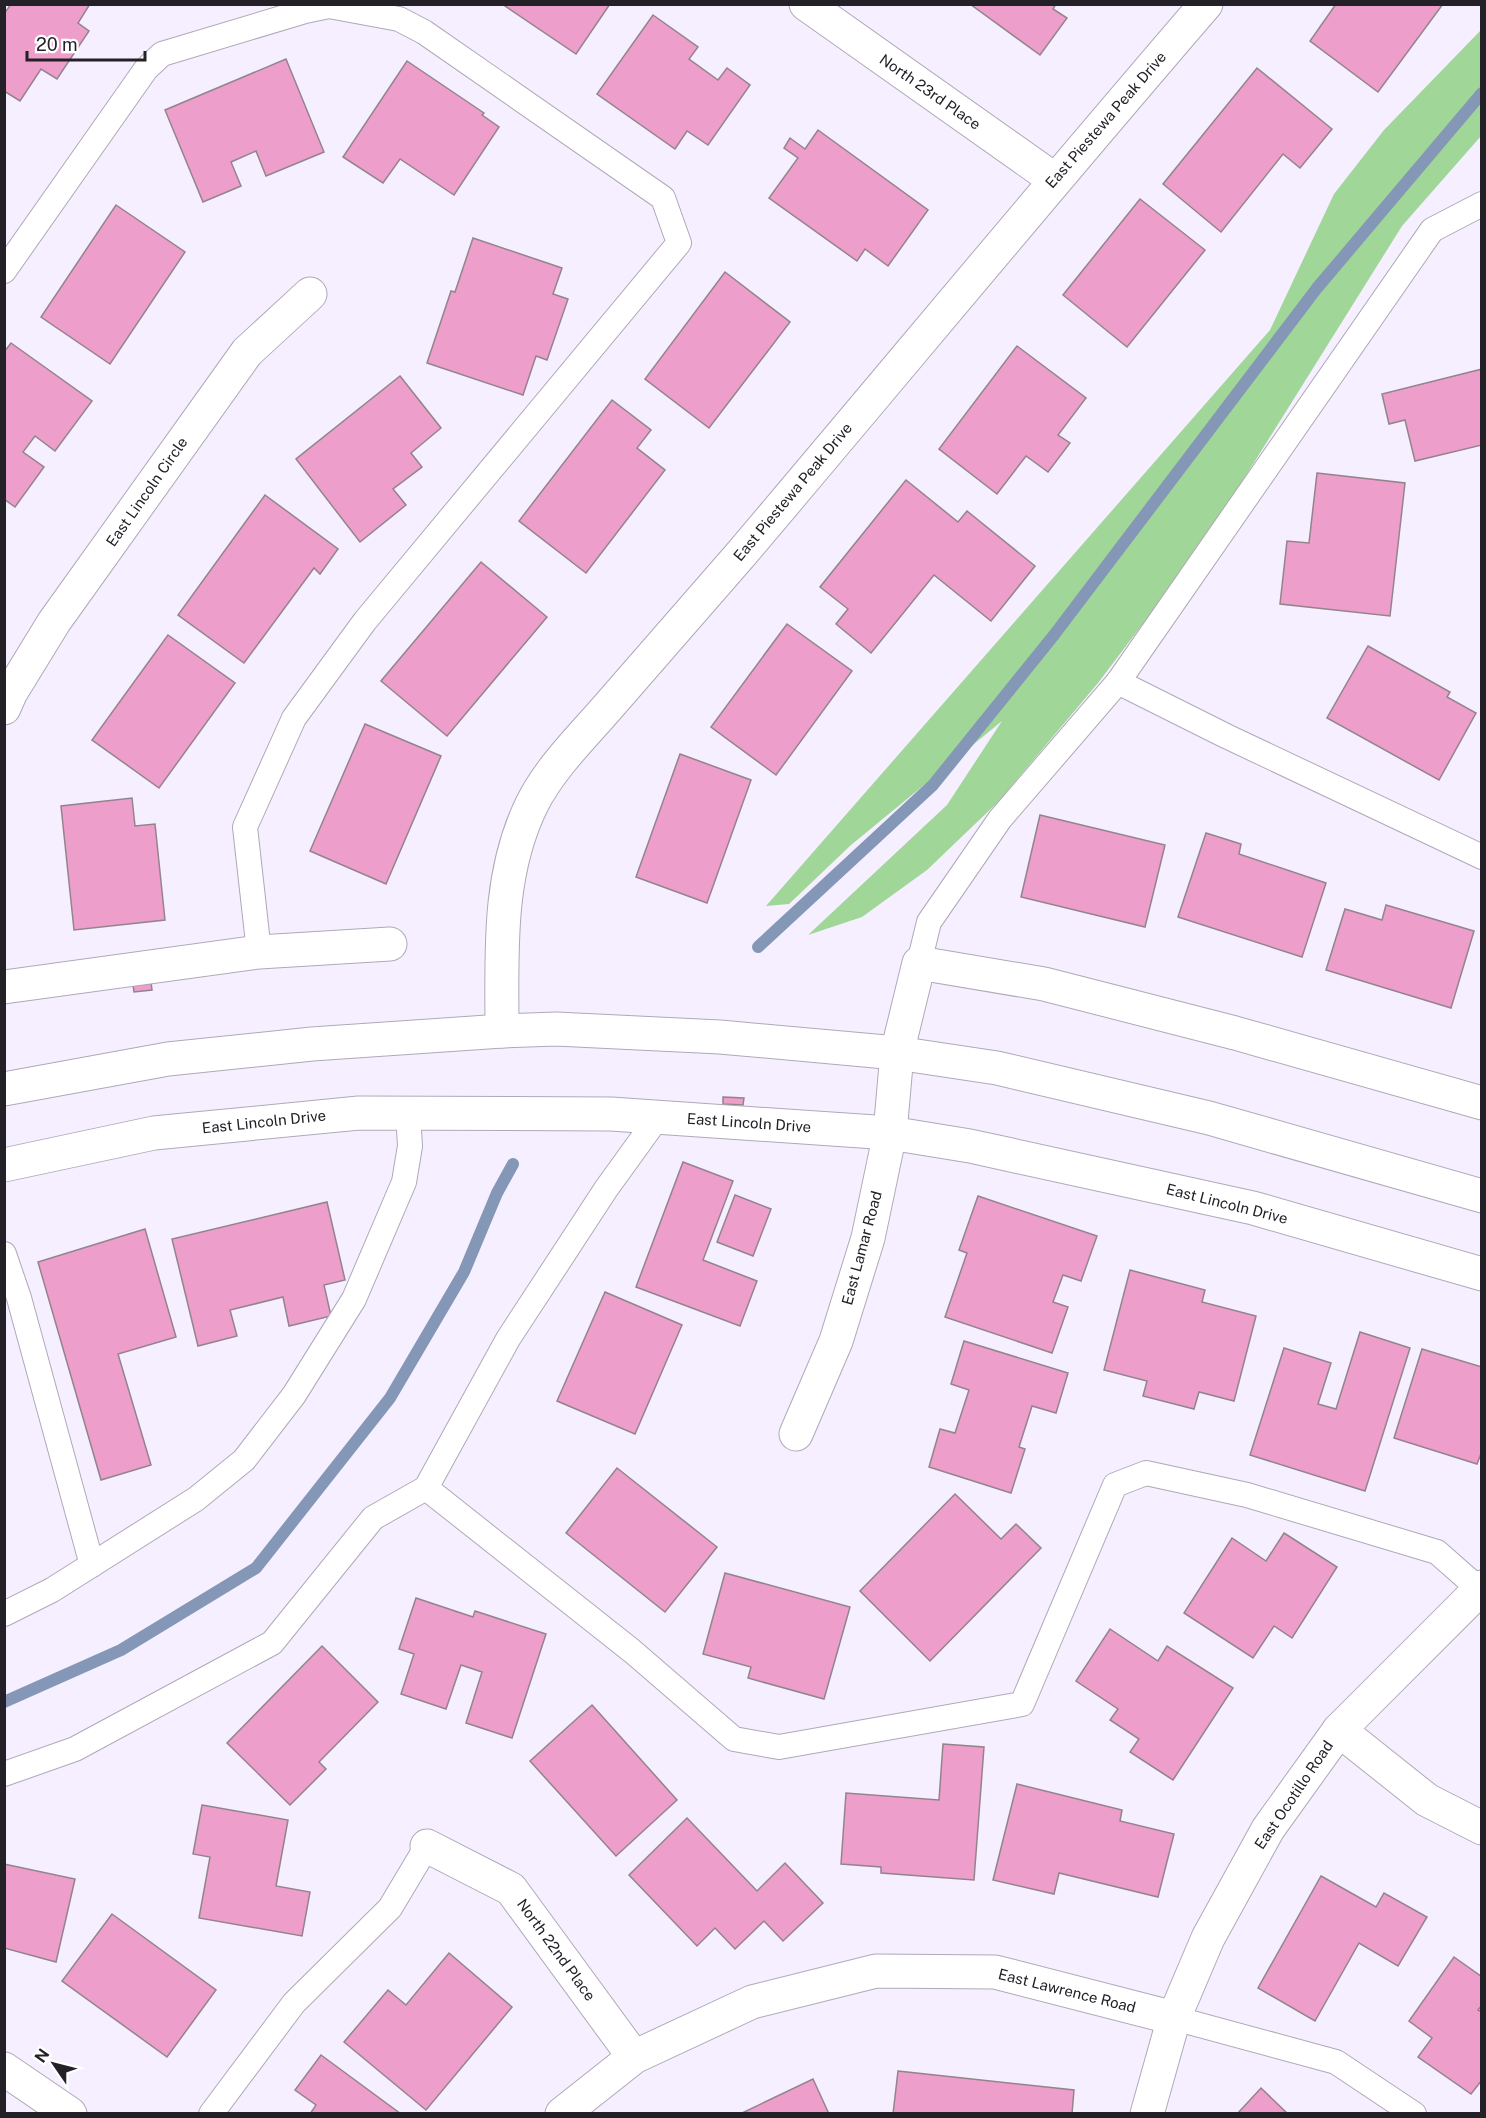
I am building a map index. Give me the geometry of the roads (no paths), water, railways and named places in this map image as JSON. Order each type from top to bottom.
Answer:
[{"type":"street","name":"North 23rd Place","points":[[806,4],[1055,180]]},
{"type":"street","name":"East Piestewa Peak Drive","points":[[502,1030],[502,945],[507,881],[516,845],[533,803],[561,761],[741,554],[1206,4]]},
{"type":"street","name":"East Lincoln Circle","points":[[4,708],[11,692],[54,622],[247,352],[310,294]]},
{"type":"street","points":[[4,987],[259,952],[390,944]]},
{"type":"street","points":[[897,1053],[919,963],[1044,984],[1235,1033],[1482,1103]]},
{"type":"street","points":[[4,1089],[168,1059],[312,1044],[502,1030],[556,1029],[720,1037],[897,1053],[997,1068],[1209,1118],[1482,1196]]},
{"type":"street","name":"East Lamar Road","points":[[796,1434],[836,1341],[868,1238],[890,1133],[897,1053]]},
{"type":"street","name":"East Lincoln Drive","points":[[4,1165],[154,1133],[359,1113],[611,1114],[890,1133],[970,1146],[1253,1208],[1482,1274]]},
{"type":"street","name":"East Ocotillo Road","points":[[1147,2114],[1174,2018],[1208,1938],[1268,1829],[1339,1730],[1480,1588]]},
{"type":"street","points":[[1339,1730],[1427,1800],[1482,1828]]},
{"type":"street","name":"North 22nd Place","points":[[427,1846],[511,1889],[634,2057]]},
{"type":"street","name":"East Lawrence Road","points":[[562,2114],[634,2057],[752,2002],[876,1971],[995,1972],[1174,2018]]},
{"type":"street","points":[[4,2069],[70,2114]]},
{"type":"lane","points":[[4,271],[146,69],[162,54],[305,11],[329,6],[399,19],[424,32],[663,198],[679,243],[364,621],[294,718],[245,827],[259,952]]},
{"type":"lane","points":[[919,963],[929,922],[1000,819],[1118,682],[1432,230],[1482,204]]},
{"type":"lane","points":[[1118,682],[1226,736],[1482,857]]},
{"type":"lane","points":[[4,1614],[52,1590],[196,1499],[244,1460],[294,1395],[354,1299],[404,1182],[410,1146],[408,1113]]},
{"type":"lane","points":[[4,1774],[75,1749],[272,1643],[373,1518],[426,1488],[508,1339],[606,1189],[658,1117]]},
{"type":"lane","points":[[4,1254],[22,1309],[92,1564]]},
{"type":"lane","points":[[426,1488],[632,1651],[734,1739],[779,1747],[1022,1704],[1115,1485],[1146,1473],[1247,1495],[1437,1552],[1480,1588]]},
{"type":"lane","points":[[211,2114],[294,2003],[390,1908],[427,1846]]},
{"type":"lane","points":[[1174,2018],[1336,2062],[1414,2114]]},
{"type":"waterway","points":[[758,947],[933,785],[1054,635],[1317,288],[1482,93]]},
{"type":"waterway","points":[[4,1702],[121,1650],[256,1568],[390,1398],[464,1272],[497,1193],[513,1164]]}]
